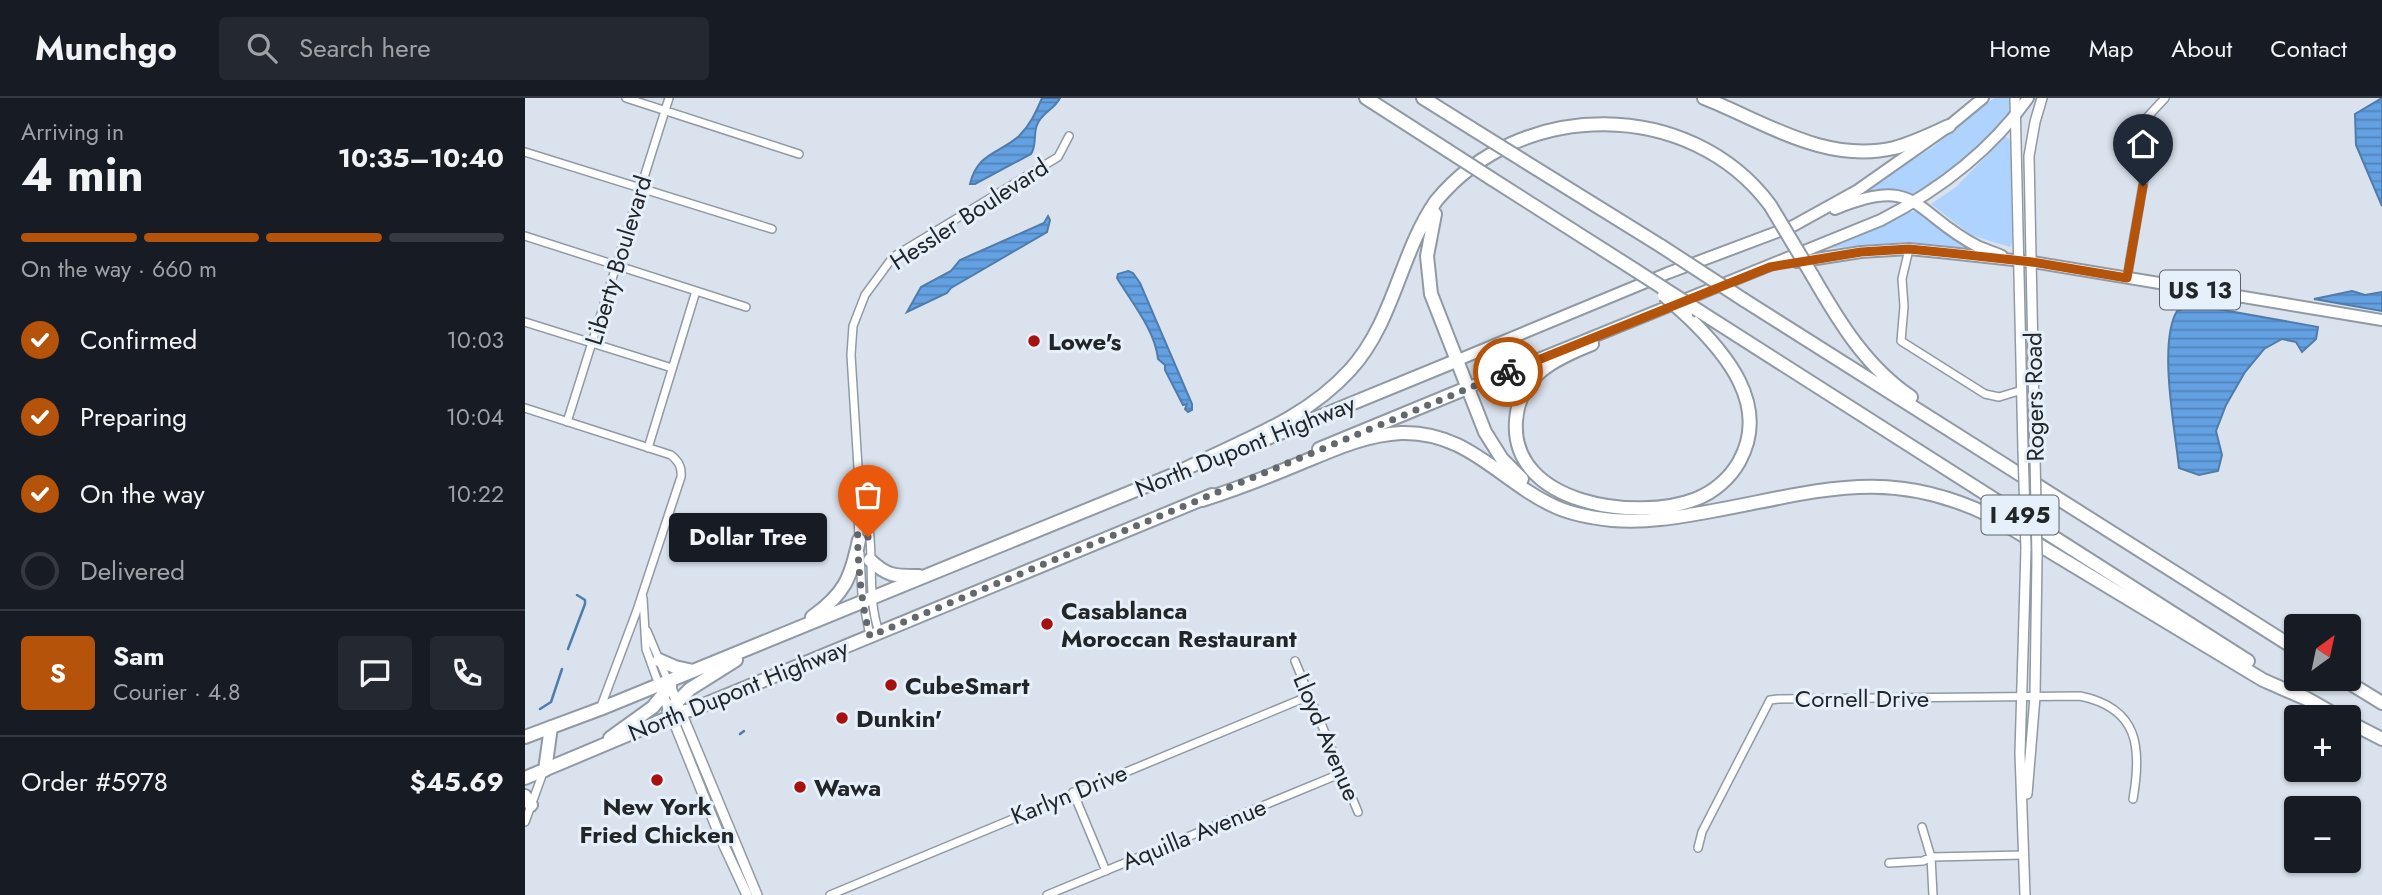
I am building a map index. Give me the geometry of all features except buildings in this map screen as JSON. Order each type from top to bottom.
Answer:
[{"type":"highway","name":"I 495","points":[[1366,98],[2318,705]]},
{"type":"highway","name":"I 495","points":[[1423,98],[2284,641]]},
{"type":"highway","points":[[1704,98],[1804,141],[1839,150],[1858,152],[1886,149],[1911,143],[1949,126]]},
{"type":"highway","points":[[1649,116],[1687,128],[1724,151],[1748,174],[1847,331],[1881,373],[1985,451]]},
{"type":"highway","points":[[1177,473],[1281,424],[1324,394],[1348,372],[1373,338],[1426,218],[1452,181],[1494,144],[1520,128],[1546,119]]},
{"type":"highway","points":[[1452,181],[1432,222],[1427,264],[1431,294],[1467,388],[1489,438],[1512,471],[1546,497],[1593,517]]},
{"type":"highway","points":[[1590,340],[1592,344],[1542,368],[1525,389],[1515,426],[1518,444],[1526,462],[1537,476],[1571,497],[1612,506],[1650,507],[1687,502],[1714,489],[1736,467],[1746,445],[1749,420],[1745,394],[1731,364],[1713,341],[1635,270]]},
{"type":"highway","name":"North Dupont Highway","points":[[525,737],[665,687],[693,671],[769,639],[1458,360]]},
{"type":"highway","name":"North Dupont Highway","points":[[525,778],[675,710],[694,709],[1467,388]]},
{"type":"highway","points":[[1202,500],[1240,488],[1364,438],[1411,433],[1438,437],[1461,445],[1550,505],[1570,513],[1593,517],[1626,520],[1673,518],[1826,489],[1861,485],[1906,488],[1937,494],[1969,505],[2002,522],[2263,680],[2311,701]]},
{"type":"highway","points":[[794,629],[830,604],[843,590],[852,569],[859,540]]},
{"type":"highway","points":[[870,560],[891,575],[927,576]]},
{"type":"highway","points":[[675,710],[690,689],[769,639]]},
{"type":"highway","points":[[659,660],[693,671]]},
{"type":"highway","points":[[601,745],[653,707],[665,687]]},
{"type":"highway","points":[[2361,690],[2382,703]]},
{"type":"highway","points":[[545,770],[551,727]]},
{"type":"highway","points":[[2361,728],[2382,739]]},
{"type":"main road","name":"North Dupont Highway","points":[[1458,360],[1668,273],[1793,226],[1858,190],[1949,126],[1983,98]]},
{"type":"main road","name":"North Dupont Highway","points":[[1467,388],[1770,267],[1881,220],[1916,202],[1974,160],[2015,117],[2028,98]]},
{"type":"main road","name":"US 13","points":[[1793,226],[1860,198],[1879,194],[1898,196],[1916,202],[1977,246],[2018,262]]},
{"type":"main road","name":"US 13","points":[[1770,267],[1861,252],[1909,249],[2032,262],[2382,320]]},
{"type":"street","points":[[626,98],[799,154]]},
{"type":"street","name":"Liberty Boulevard","points":[[567,422],[669,98]]},
{"type":"street","name":"Rogers Road","points":[[2015,98],[2026,549],[2020,753],[2025,895]]},
{"type":"street","name":"Rogers Road","points":[[2023,824],[2035,697],[2037,556],[2029,156],[2042,98]]},
{"type":"street","points":[[2127,278],[2144,179],[2128,143],[2137,127],[2165,98]]},
{"type":"street","name":"Hessler Boulevard","points":[[874,634],[859,540],[860,499],[851,355],[853,326],[865,295],[893,257],[1058,157],[1069,136]]},
{"type":"street","points":[[525,152],[772,229]]},
{"type":"street","points":[[525,236],[746,307]]},
{"type":"street","points":[[1909,249],[1902,279],[1901,341],[1985,394],[1999,397],[2022,390]]},
{"type":"street","points":[[647,448],[697,291]]},
{"type":"street","points":[[525,322],[672,368]]},
{"type":"street","points":[[525,408],[671,456],[678,461],[682,469],[644,587],[600,709]]},
{"type":"street","name":"Hessler Boulevard","points":[[860,499],[867,513],[870,560],[867,600]]},
{"type":"street","points":[[644,587],[646,649],[757,895]]},
{"type":"street","points":[[645,627],[659,660],[665,687]]},
{"type":"street","name":"Lloyd Avenue","points":[[1295,661],[1358,813]]},
{"type":"street","name":"Karlyn Drive","points":[[830,895],[1309,696]]},
{"type":"street","name":"Cornell Drive","points":[[1698,848],[1702,832],[1770,701],[1831,697],[2080,696],[2098,699],[2116,710],[2127,722],[2136,741],[2138,768],[2133,799]]},
{"type":"street","points":[[675,710],[721,839],[747,895]]},
{"type":"street","points":[[525,822],[528,800],[545,770]]},
{"type":"street","name":"Aquilla Avenue","points":[[1047,895],[1342,773]]},
{"type":"street","points":[[1073,792],[1106,871]]},
{"type":"street","points":[[1921,827],[1931,857],[1933,895]]},
{"type":"street","points":[[1889,863],[1923,861],[1931,857],[2024,855]]},
{"type":"street","points":[[851,885],[851,895]]},
{"type":"shaded area","points":[[1042,98],[1060,98],[1039,121],[1031,154],[975,184],[970,184],[984,159],[1023,132]]},
{"type":"shaded area","points":[[1994,98],[2010,98],[2009,114],[1975,148],[1938,177],[1912,195],[1890,190],[1867,191],[1868,187],[1932,148]]},
{"type":"shaded area","points":[[2382,98],[2382,206],[2356,145],[2355,114]]},
{"type":"shaded area","points":[[2005,137],[2009,138],[2011,144],[2010,247],[1971,235],[1931,204],[1956,187]]},
{"type":"shaded area","points":[[1919,211],[1969,246],[1967,250],[1905,242],[1831,248],[1909,212]]},
{"type":"shaded area","points":[[1048,216],[1050,220],[1047,232],[951,288],[947,293],[907,312],[921,287],[951,271],[960,260],[1044,223]]},
{"type":"shaded area","points":[[1128,271],[1133,273],[1140,283],[1192,404],[1192,410],[1188,412],[1185,409],[1187,404],[1183,405],[1165,365],[1158,359],[1148,327],[1117,278],[1118,274]]},
{"type":"shaded area","points":[[2352,291],[2365,295],[2382,292],[2382,311],[2314,299]]},
{"type":"shaded area","points":[[2195,305],[2318,327],[2316,339],[2302,352],[2296,342],[2282,339],[2264,349],[2245,372],[2226,405],[2216,431],[2222,455],[2218,471],[2199,475],[2179,468],[2168,364],[2171,325],[2177,311]]},
{"type":"waterway","points":[[568,649],[585,604],[585,600],[577,595]]},
{"type":"waterway","points":[[540,709],[551,702],[562,669]]},
{"type":"waterway","points":[[740,734],[744,731]]},
{"type":"way so far","points":[[868,537],[867,513],[860,499],[858,512],[861,583],[870,636],[1508,372]]},
{"type":"place","name":"Lowe's","points":[[1034,341]]},
{"type":"place","name":"Dollar Tree","points":[[868,537]]},
{"type":"place","name":"Casablanca Moroccan Restaurant","points":[[1047,624]]},
{"type":"place","name":"CubeSmart","points":[[891,685]]},
{"type":"place","name":"Dunkin'","points":[[842,718]]},
{"type":"place","name":"New York Fried Chicken","points":[[657,780]]},
{"type":"place","name":"Wawa","points":[[800,787]]},
{"type":"route","points":[[1508,372],[1770,267],[1861,252],[1909,249],[2032,262],[2127,278],[2143,186]]}]
